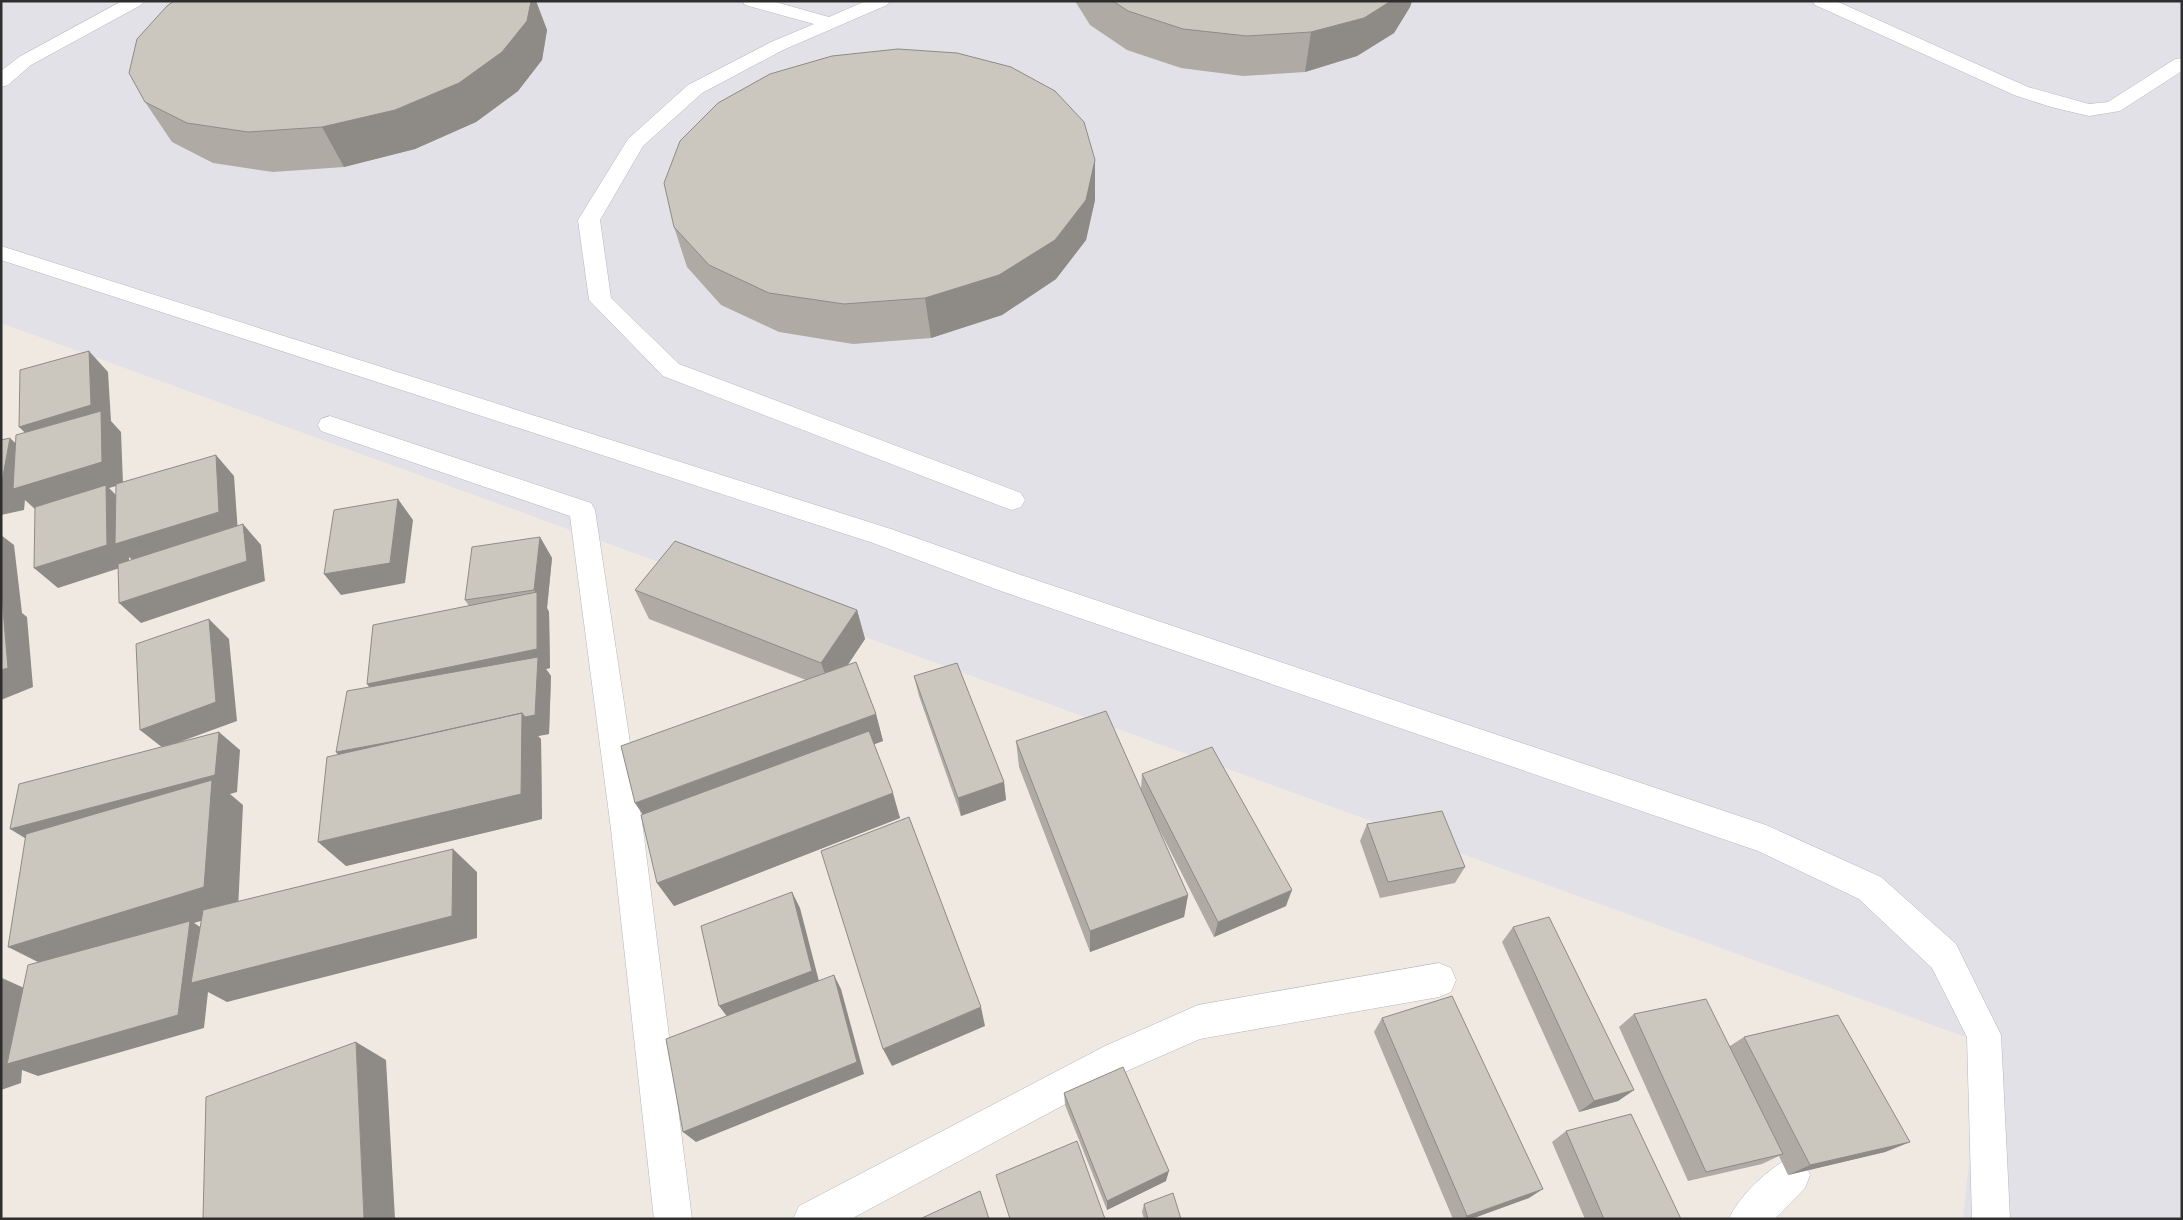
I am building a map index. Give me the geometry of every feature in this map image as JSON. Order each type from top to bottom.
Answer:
[{"type":"street","points":[[1,81],[25,61],[135,1]]},
{"type":"street","points":[[751,1],[831,23]]},
{"type":"street","points":[[881,1],[777,46],[695,89],[634,143],[589,220],[600,300],[671,370],[1012,500]]},
{"type":"street","points":[[1821,1],[2021,92],[2089,110],[2112,107],[2182,63]]},
{"type":"street","points":[[1,253],[882,536],[1008,582],[1766,839],[1870,888],[1944,956],[1984,1035],[1991,1219]]},
{"type":"street","points":[[330,425],[582,510],[627,829],[673,1219]]},
{"type":"street","points":[[812,1219],[1116,1058],[1198,1022],[1439,980]]},
{"type":"street","points":[[1748,1219],[1792,1175]]},
{"type":"shaded area","points":[[1,1],[2182,1],[2182,1219],[1963,1219],[1982,1043],[1,323]]},
{"type":"building","points":[[174,1],[531,1],[527,21],[502,52],[459,83],[395,110],[322,127],[248,132],[187,123],[145,102],[129,73],[137,39],[167,6]]},
{"type":"building","points":[[1113,1],[1391,1],[1364,18],[1311,32],[1247,36],[1183,29],[1128,11]]},
{"type":"building","points":[[898,49],[957,53],[1011,67],[1055,91],[1084,122],[1095,160],[1086,200],[1055,240],[999,275],[925,298],[844,304],[769,293],[709,265],[674,227],[664,183],[680,141],[718,103],[770,74],[832,56]]},
{"type":"building","points":[[89,351],[91,405],[19,427],[20,370]]},
{"type":"building","points":[[101,411],[102,462],[13,489],[16,435]]},
{"type":"building","points":[[10,438],[1,486],[1,440]]},
{"type":"building","points":[[216,455],[219,512],[115,544],[116,484]]},
{"type":"building","points":[[106,485],[107,545],[34,568],[35,507]]},
{"type":"building","points":[[398,499],[390,563],[324,574],[334,510]]},
{"type":"building","points":[[243,524],[247,561],[119,603],[118,564]]},
{"type":"building","points":[[540,537],[534,590],[465,600],[472,547]]},
{"type":"building","points":[[675,541],[857,610],[821,663],[635,590]]},
{"type":"building","points":[[537,592],[537,649],[367,684],[373,625]]},
{"type":"building","points":[[1,598],[8,668],[1,670]]},
{"type":"building","points":[[209,619],[216,702],[140,730],[136,644]]},
{"type":"building","points":[[538,657],[535,715],[525,717],[522,713],[406,739],[336,752],[347,691]]},
{"type":"building","points":[[856,662],[876,714],[635,803],[621,746]]},
{"type":"building","points":[[957,663],[1004,782],[958,798],[914,676]]},
{"type":"building","points":[[1106,711],[1188,895],[1090,931],[1016,741]]},
{"type":"building","points":[[522,713],[521,794],[318,842],[327,757]]},
{"type":"building","points":[[869,731],[893,793],[657,883],[641,815]]},
{"type":"building","points":[[219,732],[215,775],[10,829],[19,784]]},
{"type":"building","points":[[1212,747],[1292,890],[1218,922],[1142,774]]},
{"type":"building","points":[[212,780],[204,887],[8,947],[26,834]]},
{"type":"building","points":[[1442,811],[1465,867],[1388,882],[1367,824]]},
{"type":"building","points":[[909,817],[981,1007],[883,1049],[821,851]]},
{"type":"building","points":[[453,849],[452,916],[191,983],[203,910]]},
{"type":"building","points":[[792,892],[812,971],[719,1006],[701,926]]},
{"type":"building","points":[[1549,917],[1634,1090],[1594,1101],[1513,927]]},
{"type":"building","points":[[190,921],[178,1015],[7,1064],[28,965]]},
{"type":"building","points":[[834,975],[857,1062],[683,1132],[666,1039]]},
{"type":"building","points":[[1452,996],[1543,1189],[1467,1216],[1382,1018]]},
{"type":"building","points":[[1706,999],[1783,1154],[1706,1172],[1634,1014]]},
{"type":"building","points":[[1838,1015],[1910,1142],[1810,1165],[1744,1037]]},
{"type":"building","points":[[356,1042],[364,1219],[203,1219],[206,1097]]},
{"type":"building","points":[[1123,1067],[1169,1171],[1107,1201],[1064,1093]]},
{"type":"building","points":[[1631,1114],[1681,1219],[1604,1219],[1566,1131]]},
{"type":"building","points":[[1077,1141],[1105,1219],[1010,1219],[996,1175]]},
{"type":"building","points":[[980,1191],[989,1219],[920,1219]]},
{"type":"building","points":[[1173,1193],[1181,1219],[1148,1219],[1144,1204]]}]
